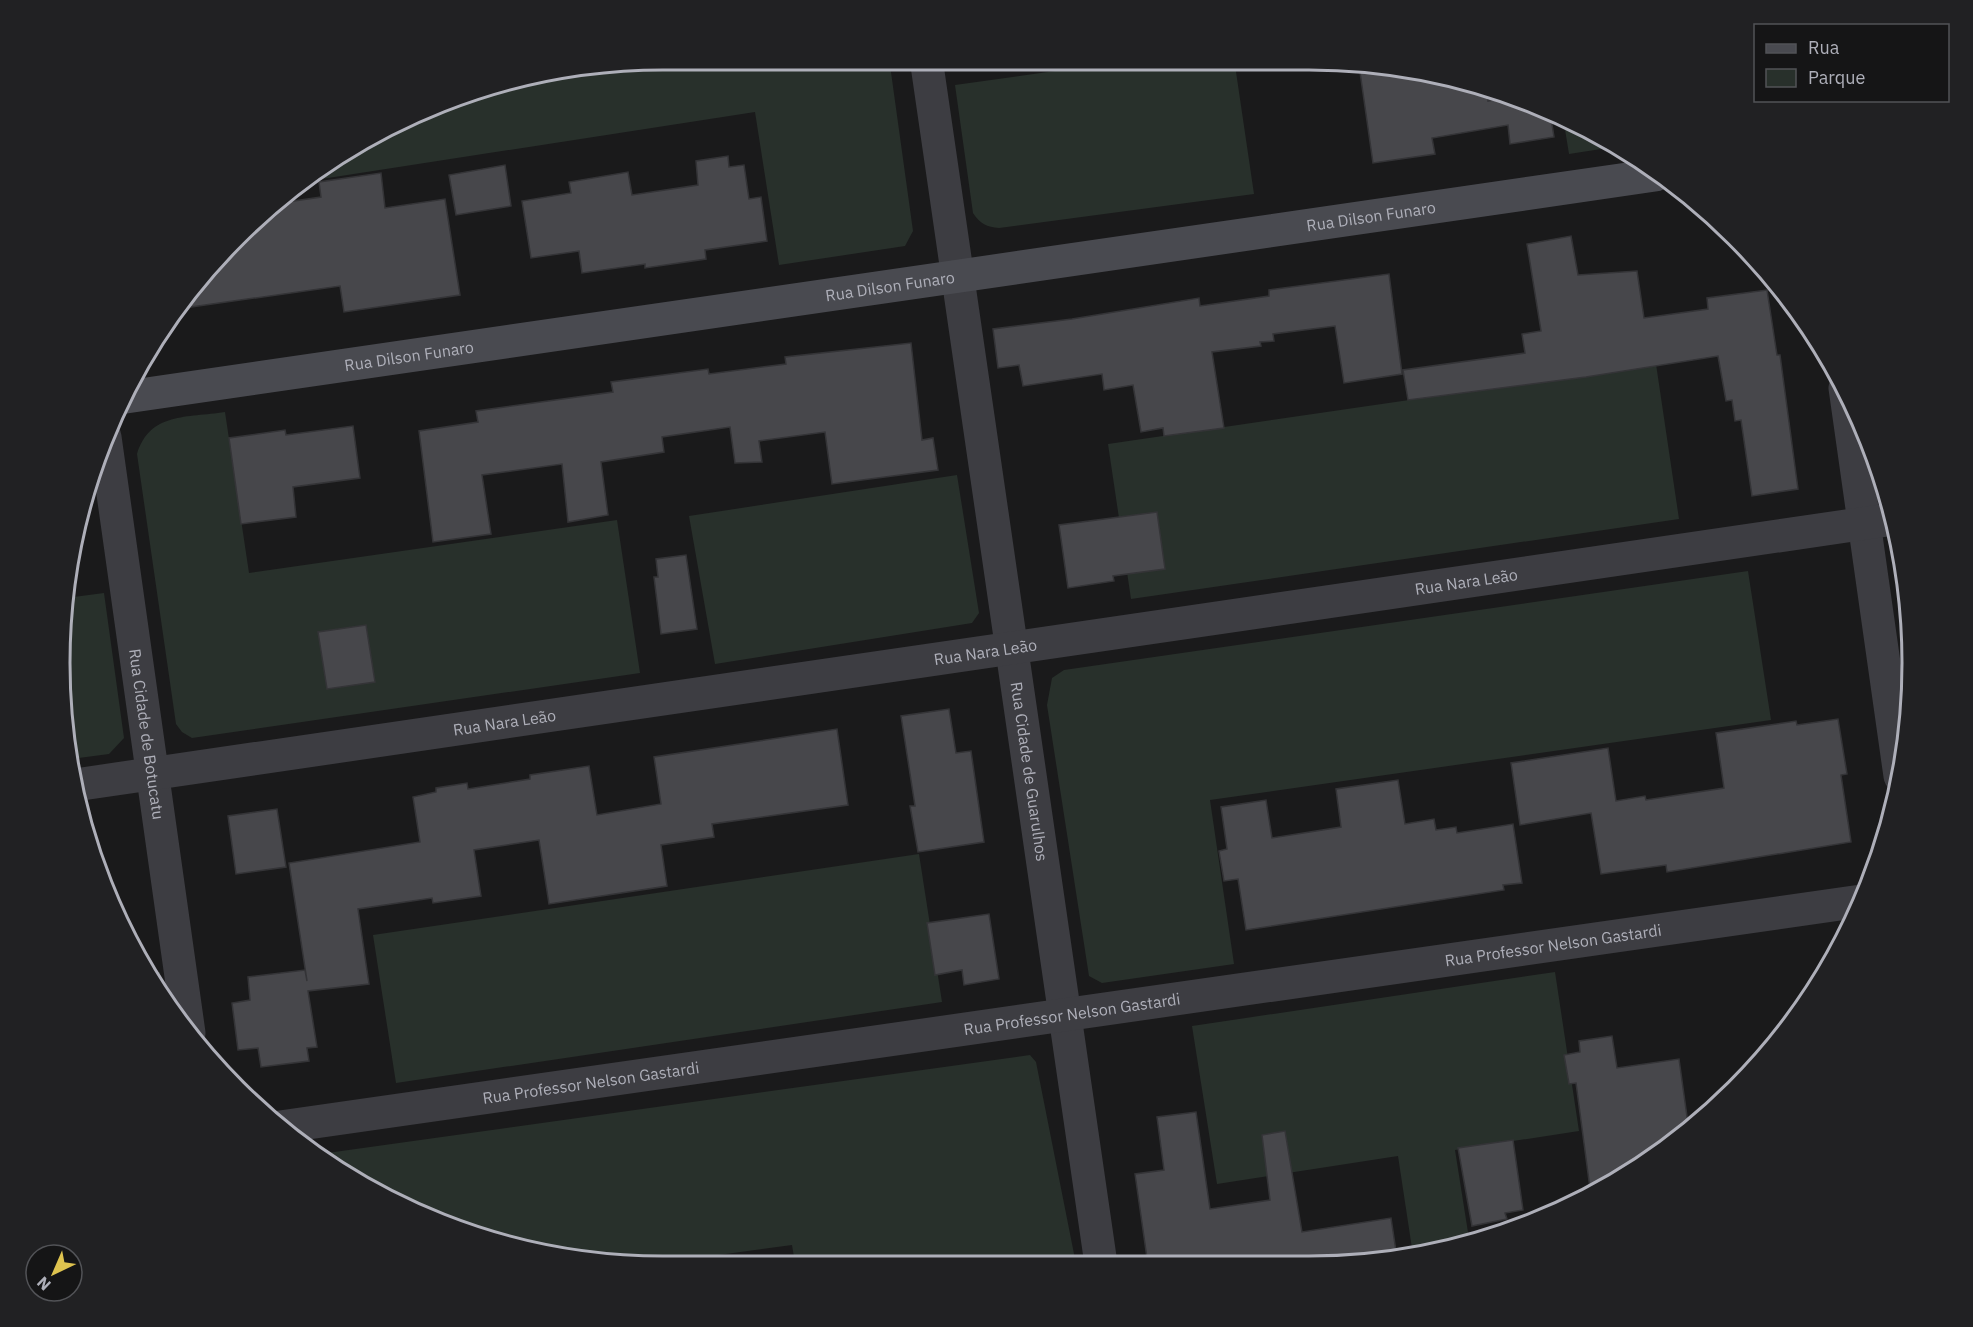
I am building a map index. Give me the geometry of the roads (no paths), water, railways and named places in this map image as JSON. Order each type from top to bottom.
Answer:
[{"type":"street","name":"Rua Cidade de Guarulhos","points":[[928,71],[1100,1256]]},
{"type":"street","name":"Rua Dilson Funaro","points":[[135,396],[1647,176]]},
{"type":"street","points":[[1859,441],[1879,521],[1897,740]]},
{"type":"street","name":"Rua Cidade de Botucatu","points":[[108,458],[186,1015]]},
{"type":"street","name":"Rua Nara Leão","points":[[83,784],[1879,521]]},
{"type":"street","name":"Rua Professor Nelson Gastardi","points":[[292,1125],[1852,902]]}]
